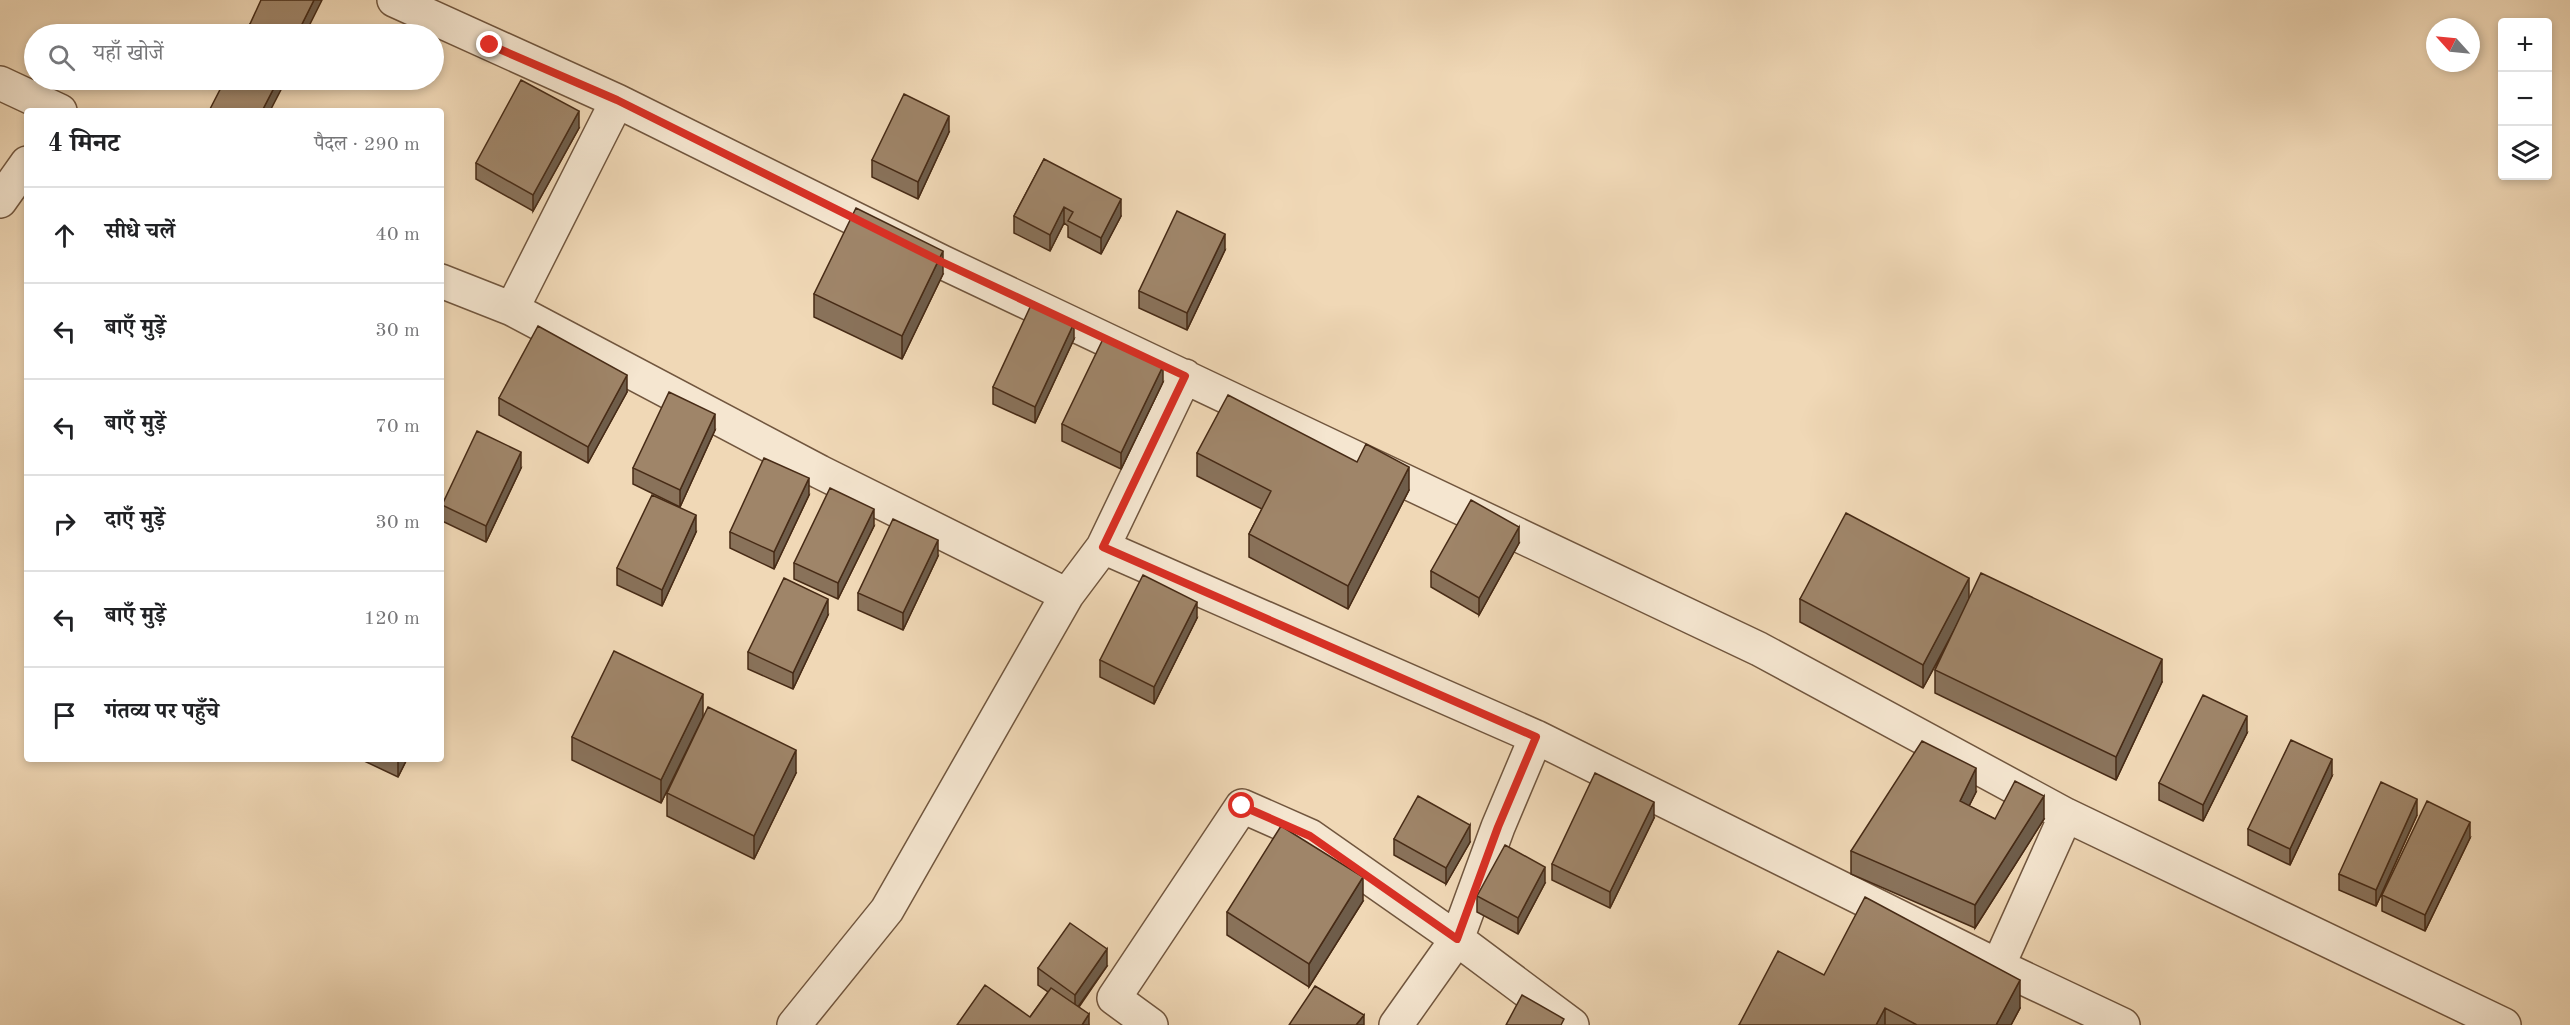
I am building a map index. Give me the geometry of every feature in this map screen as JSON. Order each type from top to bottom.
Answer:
[{"type":"street","points":[[394,0],[617,100],[942,262],[1759,649],[2066,815],[2504,1025]]},
{"type":"street","points":[[0,83],[54,108]]},
{"type":"street","points":[[512,309],[617,100]]},
{"type":"street","points":[[0,201],[24,167]]},
{"type":"street","points":[[444,282],[512,309],[820,472],[1067,595]]},
{"type":"street","points":[[794,1025],[887,910],[1067,595],[1103,547],[1185,376]]},
{"type":"street","points":[[1103,547],[1536,737],[1998,966],[2123,1025]]},
{"type":"street","points":[[1396,1025],[1457,939],[1498,827],[1536,737]]},
{"type":"street","points":[[1151,1025],[1114,998],[1242,806],[1310,836],[1457,939],[1572,1025]]},
{"type":"street","points":[[1998,966],[2066,815]]},
{"type":"building","points":[[261,0],[314,0],[302,24],[250,24]]},
{"type":"building","points":[[521,80],[579,111],[533,195],[476,163]]},
{"type":"building","points":[[220,90],[273,90],[264,108],[211,108]]},
{"type":"building","points":[[904,94],[949,116],[918,182],[872,160]]},
{"type":"building","points":[[1044,159],[1121,199],[1101,238],[1068,221],[1073,212],[1064,207],[1050,235],[1014,216]]},
{"type":"building","points":[[856,208],[943,251],[902,336],[814,294]]},
{"type":"building","points":[[1177,211],[1225,234],[1187,313],[1139,291]]},
{"type":"building","points":[[1032,303],[1074,323],[1035,407],[993,387]]},
{"type":"building","points":[[538,326],[627,375],[588,447],[499,398]]},
{"type":"building","points":[[1104,337],[1163,366],[1121,453],[1062,424]]},
{"type":"building","points":[[669,392],[715,414],[680,490],[633,468]]},
{"type":"building","points":[[1228,395],[1357,462],[1366,444],[1409,467],[1348,586],[1249,534],[1271,491],[1197,453]]},
{"type":"building","points":[[477,431],[521,452],[486,526],[444,506],[444,501]]},
{"type":"building","points":[[764,458],[809,478],[774,552],[730,532]]},
{"type":"building","points":[[830,488],[874,509],[838,583],[794,563]]},
{"type":"building","points":[[652,495],[696,515],[662,590],[617,568]]},
{"type":"building","points":[[1471,500],[1519,527],[1479,598],[1431,571]]},
{"type":"building","points":[[1846,513],[1969,578],[1923,665],[1800,599]]},
{"type":"building","points":[[893,519],[938,540],[903,613],[858,593]]},
{"type":"building","points":[[1981,573],[2162,659],[2116,757],[1935,670]]},
{"type":"building","points":[[1143,575],[1197,602],[1154,687],[1100,660]]},
{"type":"building","points":[[784,578],[828,599],[793,673],[748,652]]},
{"type":"building","points":[[614,651],[703,694],[661,780],[572,737]]},
{"type":"building","points":[[2203,695],[2247,716],[2203,805],[2159,783]]},
{"type":"building","points":[[708,707],[796,750],[754,836],[667,793]]},
{"type":"building","points":[[2291,740],[2332,759],[2290,849],[2248,829]]},
{"type":"building","points":[[1922,741],[1976,768],[1960,801],[1995,819],[2015,781],[2044,796],[1975,905],[1851,851]]},
{"type":"building","points":[[1595,773],[1654,802],[1610,892],[1552,864]]},
{"type":"building","points":[[2381,782],[2417,799],[2376,890],[2339,874]]},
{"type":"building","points":[[1418,796],[1470,825],[1446,868],[1394,839]]},
{"type":"building","points":[[2427,801],[2470,822],[2425,915],[2382,895]]},
{"type":"building","points":[[1281,826],[1363,877],[1309,964],[1227,912]]},
{"type":"building","points":[[1505,845],[1545,867],[1518,918],[1477,896]]},
{"type":"building","points":[[1865,897],[2020,980],[1996,1025],[1917,1025],[1885,1008],[1876,1025],[1739,1025],[1778,951],[1824,975]]},
{"type":"building","points":[[1070,923],[1107,949],[1075,995],[1038,968]]},
{"type":"building","points":[[985,985],[1030,1017],[1051,988],[1089,1014],[1082,1025],[957,1025]]},
{"type":"building","points":[[1315,986],[1364,1015],[1356,1025],[1289,1025]]},
{"type":"building","points":[[1522,995],[1564,1019],[1561,1025],[1506,1025]]},
{"type":"route","points":[[490,45],[617,100],[942,262],[1185,376],[1103,547],[1536,737],[1498,827],[1457,939],[1310,836],[1242,806]]}]
